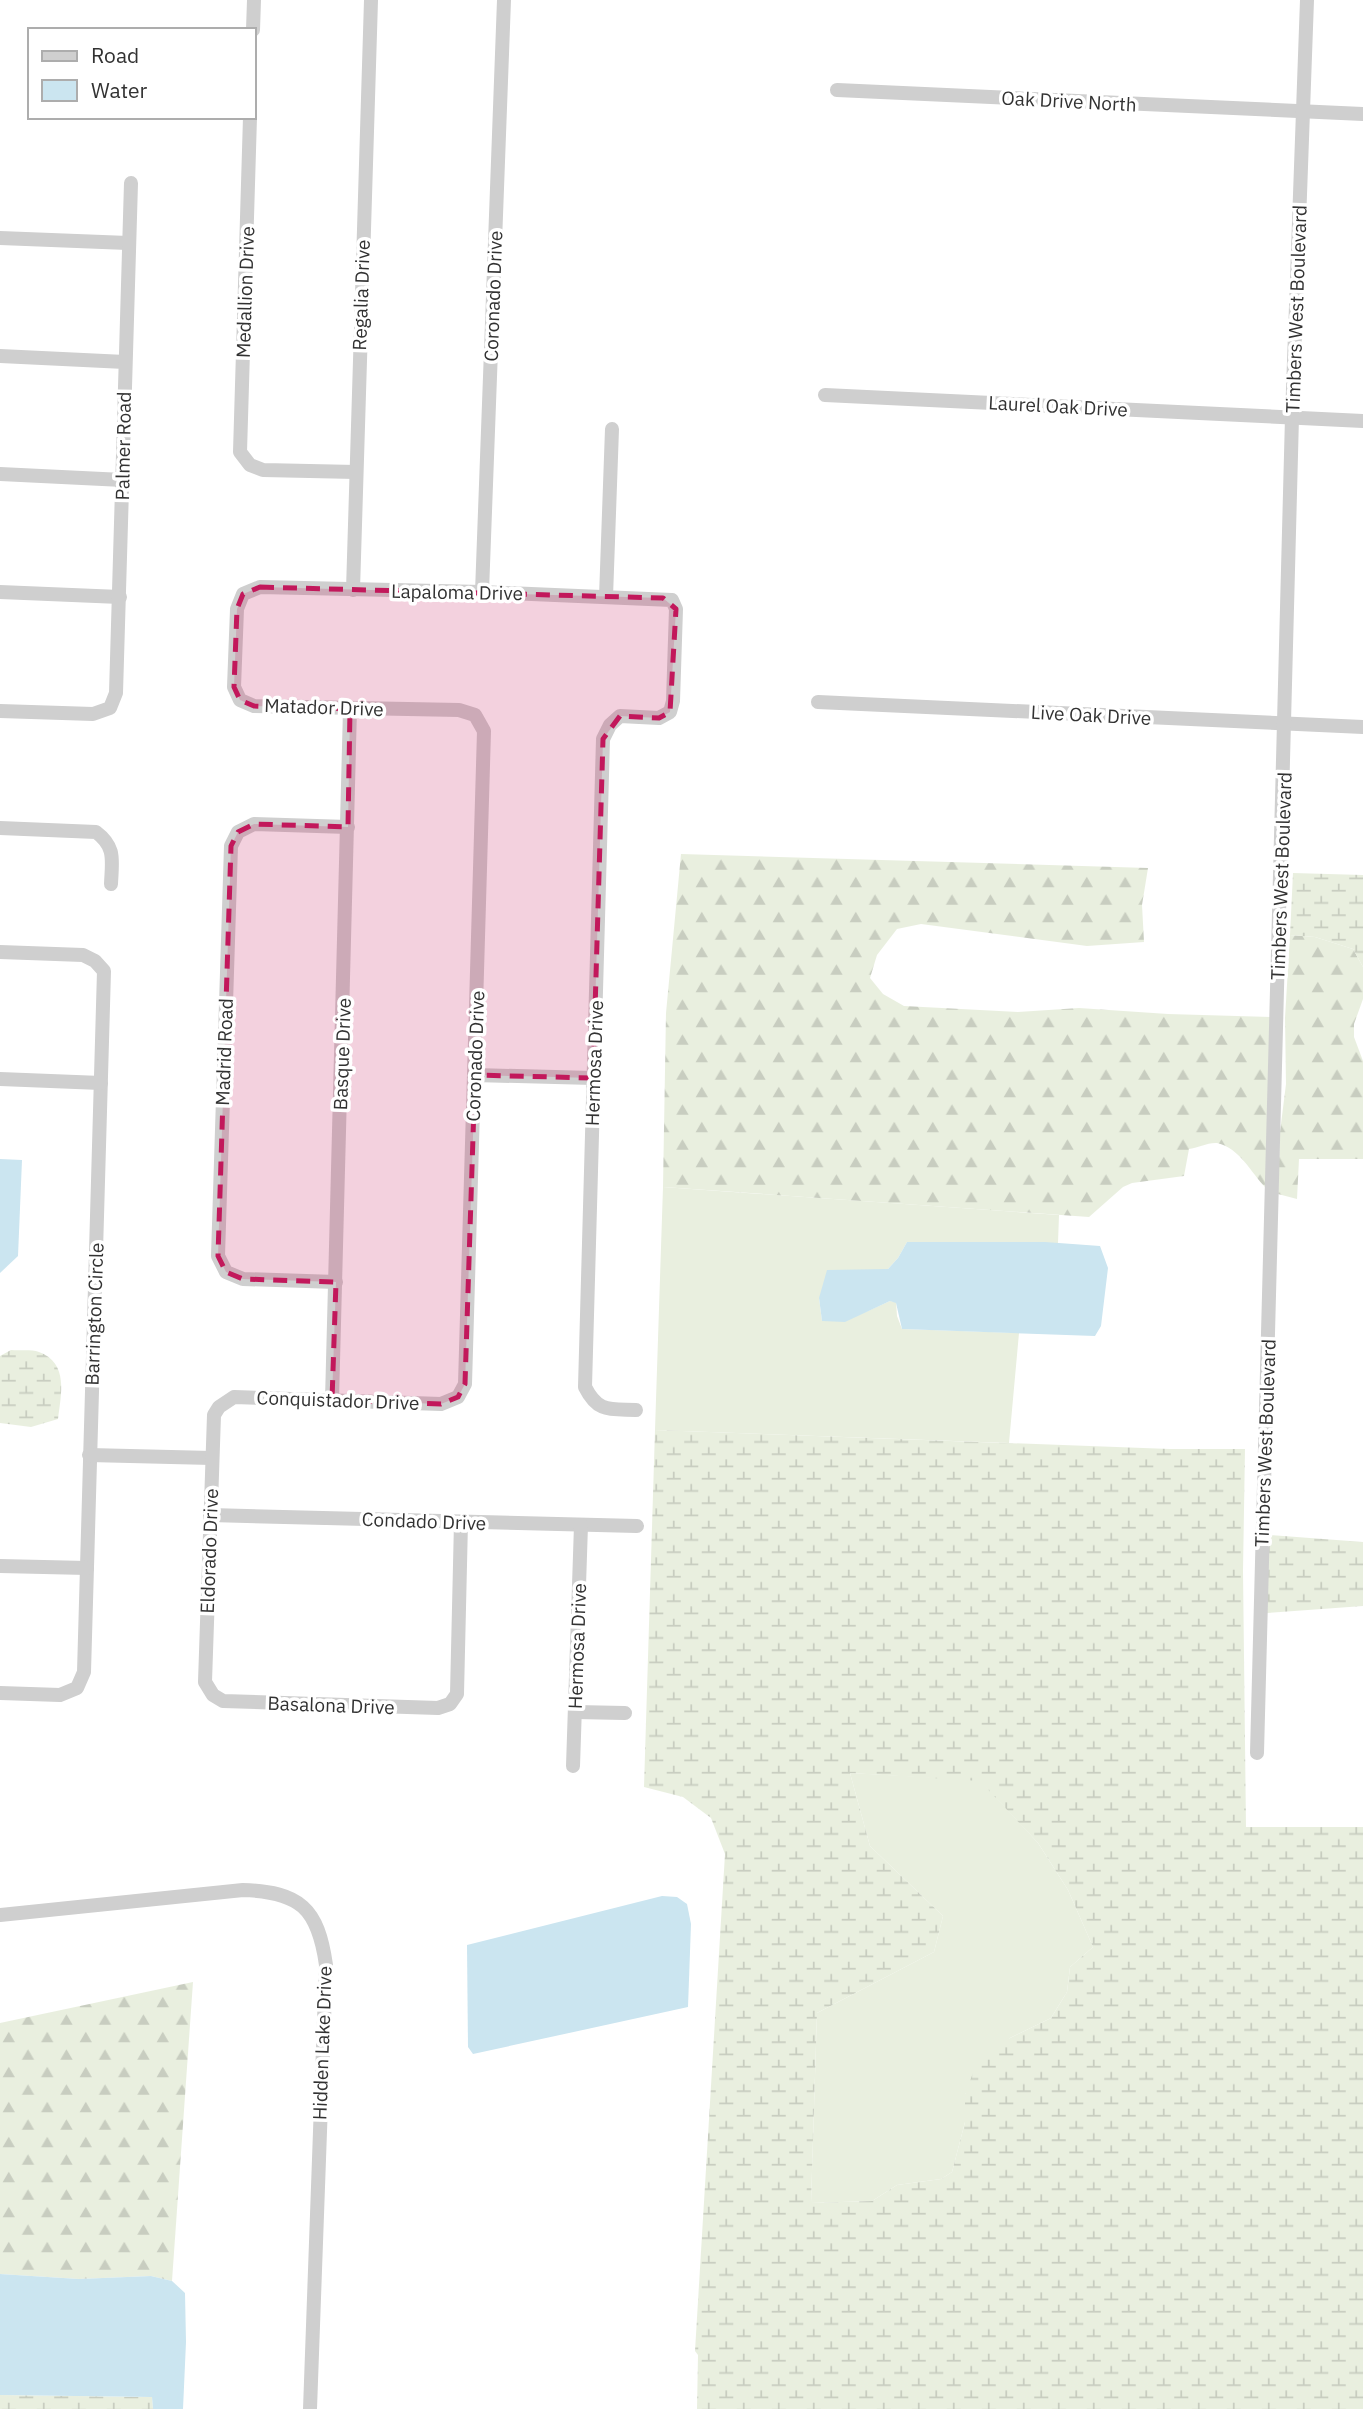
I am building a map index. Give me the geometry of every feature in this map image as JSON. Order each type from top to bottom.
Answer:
[{"type":"street","points":[[253,28],[254,0]]},
{"type":"street","name":"Regalia Drive","points":[[353,590],[371,0]]},
{"type":"street","name":"Coronado Drive","points":[[482,592],[504,0]]},
{"type":"street","name":"Timbers West Boulevard","points":[[1257,1753],[1292,417],[1307,0]]},
{"type":"street","name":"Oak Drive North","points":[[837,90],[1363,114]]},
{"type":"street","name":"Medallion Drive","points":[[250,119],[240,452],[250,465],[263,470],[356,472]]},
{"type":"street","name":"Palmer Road","points":[[0,710],[93,715],[110,708],[116,693],[131,183]]},
{"type":"street","points":[[0,238],[128,243]]},
{"type":"street","points":[[0,356],[125,362]]},
{"type":"street","name":"Laurel Oak Drive","points":[[825,395],[1363,421]]},
{"type":"street","points":[[606,597],[612,429]]},
{"type":"street","points":[[0,474],[123,480]]},
{"type":"street","name":"Lapaloma Drive","points":[[243,594],[260,587],[673,600],[676,609],[673,701],[670,712],[659,718],[620,716],[610,725]]},
{"type":"street","points":[[0,592],[120,597]]},
{"type":"street","name":"Matador Drive","points":[[243,594],[237,609],[234,687],[240,700],[254,706],[459,710],[475,715]]},
{"type":"street","name":"Live Oak Drive","points":[[818,702],[1363,727]]},
{"type":"street","name":"Basque Drive","points":[[332,1400],[350,709]]},
{"type":"street","name":"Coronado Drive","points":[[458,1397],[465,1384],[484,731],[475,715]]},
{"type":"street","name":"Hermosa Drive","points":[[610,725],[603,739],[585,1387],[592,1401],[603,1409],[636,1410]]},
{"type":"street","name":"Madrid Road","points":[[336,1282],[243,1279],[226,1272],[218,1256],[231,846],[238,832],[254,824],[348,827]]},
{"type":"street","points":[[0,828],[96,832],[106,839],[112,850],[111,884]]},
{"type":"street","name":"Barrington Circle","points":[[0,952],[83,955],[95,961],[104,971],[84,1672],[77,1688],[60,1695],[0,1693]]},
{"type":"street","points":[[475,1075],[593,1078]]},
{"type":"street","points":[[0,1079],[101,1083]]},
{"type":"street","name":"Conquistador Drive","points":[[219,1407],[234,1397],[441,1404],[458,1397]]},
{"type":"street","name":"Eldorado Drive","points":[[213,1695],[205,1682],[214,1415],[219,1407]]},
{"type":"street","points":[[89,1455],[212,1458]]},
{"type":"street","name":"Condado Drive","points":[[210,1515],[637,1526]]},
{"type":"street","name":"Basalona Drive","points":[[213,1695],[223,1701],[236,1702],[438,1708],[450,1704],[457,1694],[461,1521]]},
{"type":"street","name":"Hermosa Drive","points":[[573,1766],[581,1525]]},
{"type":"street","points":[[0,1566],[87,1568]]},
{"type":"street","points":[[575,1712],[625,1713]]},
{"type":"street","name":"Hidden Lake Drive","points":[[0,1915],[243,1890],[273,1891],[298,1902],[314,1921],[322,1940],[326,1965],[310,2409]]},
{"type":"highlighted area","points":[[260,587],[663,598],[676,609],[670,712],[659,718],[620,716],[603,739],[593,1078],[475,1075],[465,1384],[458,1397],[441,1404],[332,1400],[336,1282],[243,1279],[226,1272],[218,1256],[231,846],[238,832],[254,824],[348,827],[350,709],[254,706],[240,700],[234,687],[237,609],[243,594]]},
{"type":"green space","points":[[681,854],[1148,868],[1142,905],[1144,942],[1087,946],[921,924],[897,929],[877,955],[870,978],[883,994],[904,1006],[1018,1012],[1079,1008],[1271,1017],[1266,1188],[1239,1155],[1217,1143],[1189,1149],[1184,1176],[1132,1183],[1123,1187],[1089,1217],[663,1187],[666,1013]]},
{"type":"green space","points":[[1293,873],[1363,875],[1363,967],[1353,949],[1315,937],[1290,935]]},
{"type":"green space","points":[[1290,935],[1315,937],[1353,949],[1363,967],[1363,999],[1354,1024],[1354,1037],[1363,1061],[1363,1159],[1299,1159],[1297,1199],[1278,1194],[1280,1132],[1286,1084],[1285,1018]]},
{"type":"green space","points":[[663,1187],[1059,1215],[1058,1243],[907,1242],[888,1269],[819,1298],[822,1321],[868,1311],[890,1301],[896,1302],[902,1329],[1019,1333],[1009,1443],[655,1430]]},
{"type":"green space","points":[[11,1350],[39,1352],[55,1364],[61,1381],[58,1419],[31,1427],[0,1423],[0,1356]]},
{"type":"green space","points":[[655,1430],[1170,1449],[1245,1449],[1243,1571],[1246,1827],[1363,1827],[1363,2409],[697,2409],[698,2355],[695,2351],[725,1854],[711,1818],[683,1797],[644,1787]],"holes":[[[850,1773],[980,1781],[1038,1843],[1068,1890],[1093,1947],[1070,1967],[1067,1992],[1051,2018],[1010,2038],[988,2053],[973,2073],[965,2094],[965,2122],[952,2172],[941,2179],[897,2185],[872,2201],[811,2203],[817,2013],[934,1952],[943,1916],[870,1846]]]},
{"type":"green space","points":[[1269,1535],[1363,1542],[1363,1606],[1267,1613]]},
{"type":"green space","points":[[850,1773],[980,1780],[1038,1843],[1068,1890],[1093,1947],[1070,1967],[1067,1992],[1051,2018],[1010,2038],[965,2094],[965,2122],[952,2172],[941,2179],[897,2185],[872,2201],[811,2203],[817,2013],[934,1952],[943,1916],[870,1846]]},
{"type":"green space","points":[[193,1982],[172,2281],[151,2276],[79,2279],[0,2274],[0,2023]]},
{"type":"green space","points":[[0,2395],[152,2397],[153,2409],[0,2409]]},
{"type":"water","points":[[0,1159],[22,1160],[18,1256],[0,1273]]},
{"type":"water","points":[[907,1242],[1045,1242],[1100,1246],[1108,1268],[1101,1326],[1095,1336],[902,1329],[896,1303],[890,1301],[845,1322],[822,1321],[819,1298],[827,1270],[888,1269]]},
{"type":"water","points":[[662,1896],[677,1897],[687,1904],[691,1924],[688,2007],[473,2054],[468,2047],[467,1945]]},
{"type":"water","points":[[0,2274],[79,2279],[151,2276],[172,2281],[185,2293],[183,2409],[153,2409],[152,2397],[0,2395]]}]
